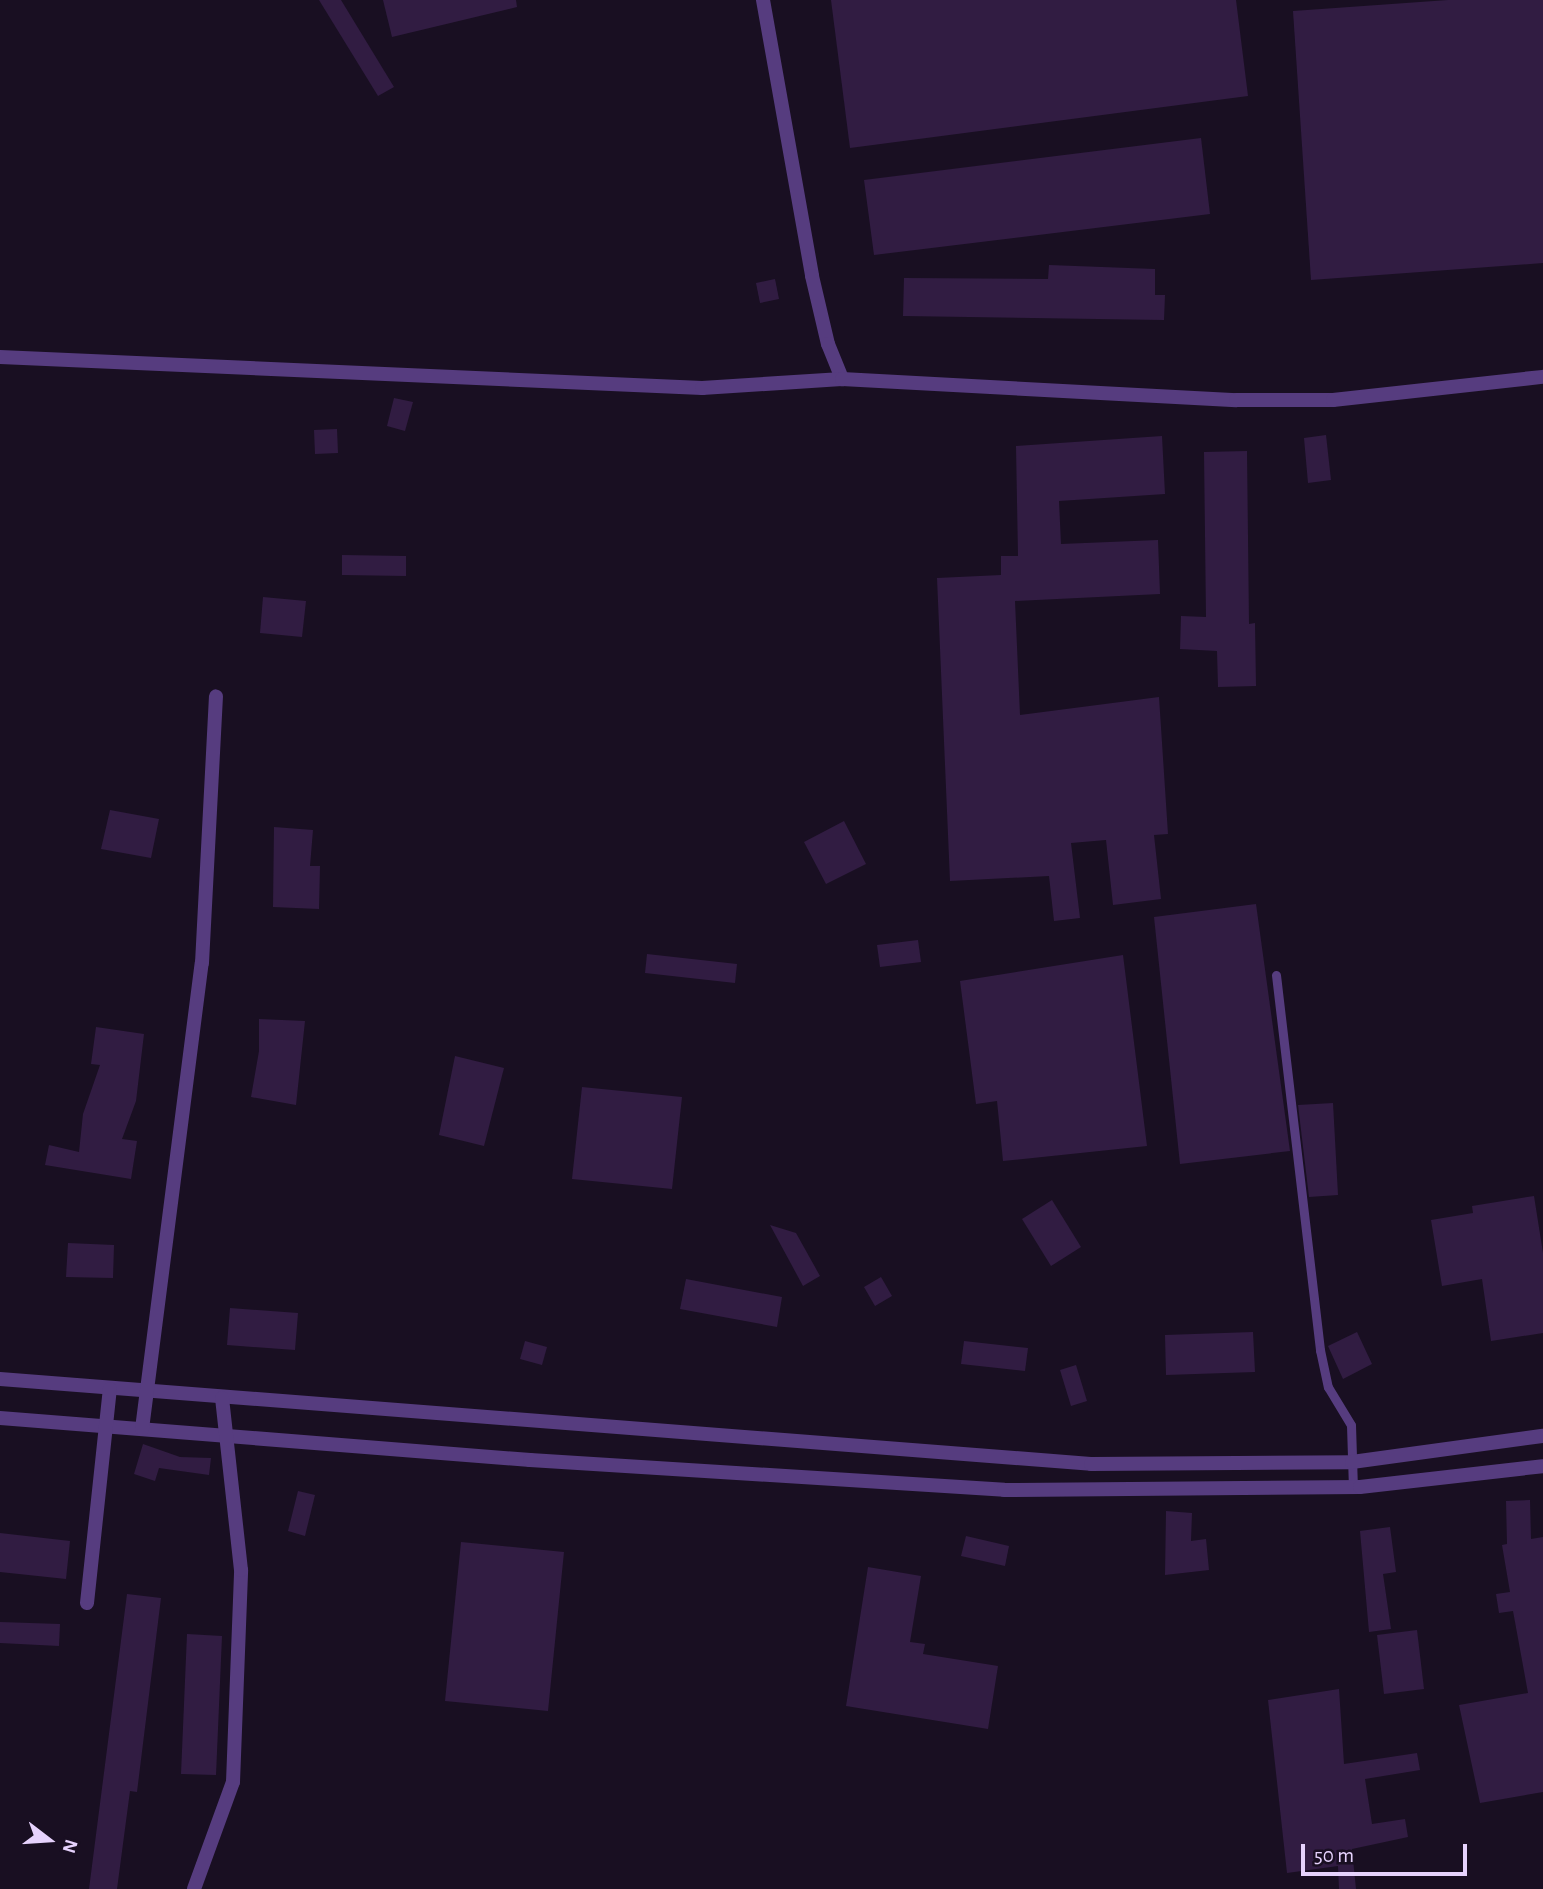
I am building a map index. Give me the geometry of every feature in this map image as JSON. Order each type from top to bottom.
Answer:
[{"type":"street","points":[[763,0],[812,276],[828,344],[842,379]]},
{"type":"street","points":[[0,357],[702,388],[842,379],[1236,400],[1334,400],[1543,377]]},
{"type":"street","points":[[142,1429],[202,963],[216,695]]},
{"type":"street","points":[[0,1380],[1091,1464],[1352,1462],[1543,1437]]},
{"type":"street","points":[[87,1603],[110,1389]]},
{"type":"street","points":[[194,1889],[233,1782],[241,1570],[223,1435],[222,1398]]},
{"type":"street","points":[[0,1418],[956,1488],[1127,1491],[1353,1487],[1543,1466]]},
{"type":"lane","points":[[1276,975],[1320,1350],[1328,1387],[1351,1425],[1353,1487]]},
{"type":"building","points":[[319,0],[341,0],[394,87],[378,96]]},
{"type":"building","points":[[383,0],[516,0],[517,7],[392,37]]},
{"type":"building","points":[[831,0],[1236,0],[1248,96],[850,148]]},
{"type":"building","points":[[1448,0],[1543,0],[1543,263],[1311,280],[1293,11]]},
{"type":"building","points":[[1201,138],[1210,214],[874,255],[864,180]]},
{"type":"building","points":[[1049,265],[1155,269],[1155,295],[1165,295],[1164,320],[903,316],[904,278],[1048,279]]},
{"type":"building","points":[[775,279],[779,299],[760,303],[756,283]]},
{"type":"building","points":[[394,398],[413,402],[405,431],[387,426]]},
{"type":"building","points":[[337,429],[338,453],[315,454],[314,430]]},
{"type":"building","points":[[1326,435],[1331,480],[1308,483],[1304,438]]},
{"type":"building","points":[[1162,436],[1165,494],[1059,501],[1061,544],[1158,540],[1160,594],[1015,601],[1020,715],[1159,697],[1168,834],[1154,835],[1161,899],[1113,905],[1106,840],[1071,843],[1080,918],[1054,921],[1049,876],[950,881],[937,578],[1001,575],[1001,556],[1018,556],[1016,446]]},
{"type":"building","points":[[1247,451],[1249,624],[1255,623],[1256,686],[1218,687],[1217,651],[1180,649],[1181,616],[1206,617],[1204,452]]},
{"type":"building","points":[[342,555],[406,556],[406,576],[342,575]]},
{"type":"building","points":[[263,597],[306,601],[302,637],[260,633]]},
{"type":"building","points":[[110,810],[159,819],[151,858],[101,849]]},
{"type":"building","points":[[844,821],[866,864],[826,884],[804,842]]},
{"type":"building","points":[[274,827],[313,830],[310,866],[320,866],[319,909],[273,907]]},
{"type":"building","points":[[1256,904],[1290,1151],[1180,1164],[1154,917]]},
{"type":"building","points":[[918,940],[921,962],[880,967],[877,945]]},
{"type":"building","points":[[647,954],[737,964],[735,983],[645,973]]},
{"type":"building","points":[[1123,955],[1147,1146],[1003,1161],[997,1101],[976,1104],[960,981]]},
{"type":"building","points":[[259,1019],[305,1021],[296,1105],[251,1097],[259,1051]]},
{"type":"building","points":[[96,1027],[144,1034],[136,1101],[122,1139],[137,1141],[131,1179],[45,1165],[49,1145],[79,1152],[83,1114],[100,1065],[91,1064]]},
{"type":"building","points":[[455,1056],[504,1068],[484,1146],[439,1135]]},
{"type":"building","points":[[582,1087],[682,1097],[672,1189],[572,1179]]},
{"type":"building","points":[[1333,1103],[1338,1195],[1309,1197],[1298,1105]]},
{"type":"building","points":[[1534,1196],[1543,1253],[1543,1333],[1491,1341],[1482,1279],[1442,1286],[1431,1220],[1473,1213],[1472,1206]]},
{"type":"building","points":[[1052,1200],[1081,1247],[1051,1266],[1022,1219]]},
{"type":"building","points":[[770,1225],[796,1233],[820,1276],[803,1286]]},
{"type":"building","points":[[68,1243],[114,1245],[113,1278],[66,1277]]},
{"type":"building","points":[[881,1277],[892,1296],[875,1306],[864,1287]]},
{"type":"building","points":[[686,1279],[782,1297],[777,1327],[680,1309]]},
{"type":"building","points":[[230,1308],[298,1313],[295,1350],[227,1345]]},
{"type":"building","points":[[1253,1332],[1255,1372],[1166,1375],[1165,1335]]},
{"type":"building","points":[[1357,1332],[1372,1364],[1343,1379],[1328,1346]]},
{"type":"building","points":[[525,1341],[547,1347],[542,1365],[520,1359]]},
{"type":"building","points":[[964,1341],[1028,1348],[1025,1371],[961,1364]]},
{"type":"building","points":[[1076,1365],[1087,1401],[1071,1406],[1060,1370]]},
{"type":"building","points":[[143,1444],[180,1457],[211,1458],[209,1475],[159,1468],[155,1481],[134,1474]]},
{"type":"building","points":[[298,1491],[315,1495],[305,1536],[288,1531]]},
{"type":"building","points":[[1530,1500],[1531,1539],[1543,1537],[1543,1792],[1480,1803],[1459,1705],[1528,1693],[1513,1611],[1499,1613],[1496,1594],[1510,1592],[1502,1545],[1507,1544],[1506,1501]]},
{"type":"building","points":[[1166,1511],[1192,1513],[1191,1541],[1206,1539],[1209,1570],[1165,1575]]},
{"type":"building","points":[[1390,1527],[1396,1572],[1383,1574],[1391,1629],[1369,1632],[1360,1531]]},
{"type":"building","points":[[0,1533],[70,1541],[66,1579],[0,1572]]},
{"type":"building","points":[[966,1536],[1009,1546],[1005,1566],[961,1556]]},
{"type":"building","points":[[461,1542],[564,1552],[548,1711],[445,1701]]},
{"type":"building","points":[[868,1567],[921,1576],[910,1642],[925,1644],[923,1654],[998,1666],[988,1729],[846,1706]]},
{"type":"building","points":[[127,1594],[161,1598],[137,1792],[130,1791],[117,1889],[89,1889]]},
{"type":"building","points":[[0,1622],[60,1624],[59,1646],[0,1643]]},
{"type":"building","points":[[1417,1630],[1424,1689],[1384,1694],[1377,1635]]},
{"type":"building","points":[[187,1634],[222,1636],[216,1775],[181,1774]]},
{"type":"building","points":[[1339,1689],[1344,1764],[1417,1753],[1420,1770],[1365,1779],[1372,1824],[1405,1819],[1408,1837],[1352,1849],[1356,1889],[1339,1889],[1338,1866],[1287,1873],[1268,1700]]}]
